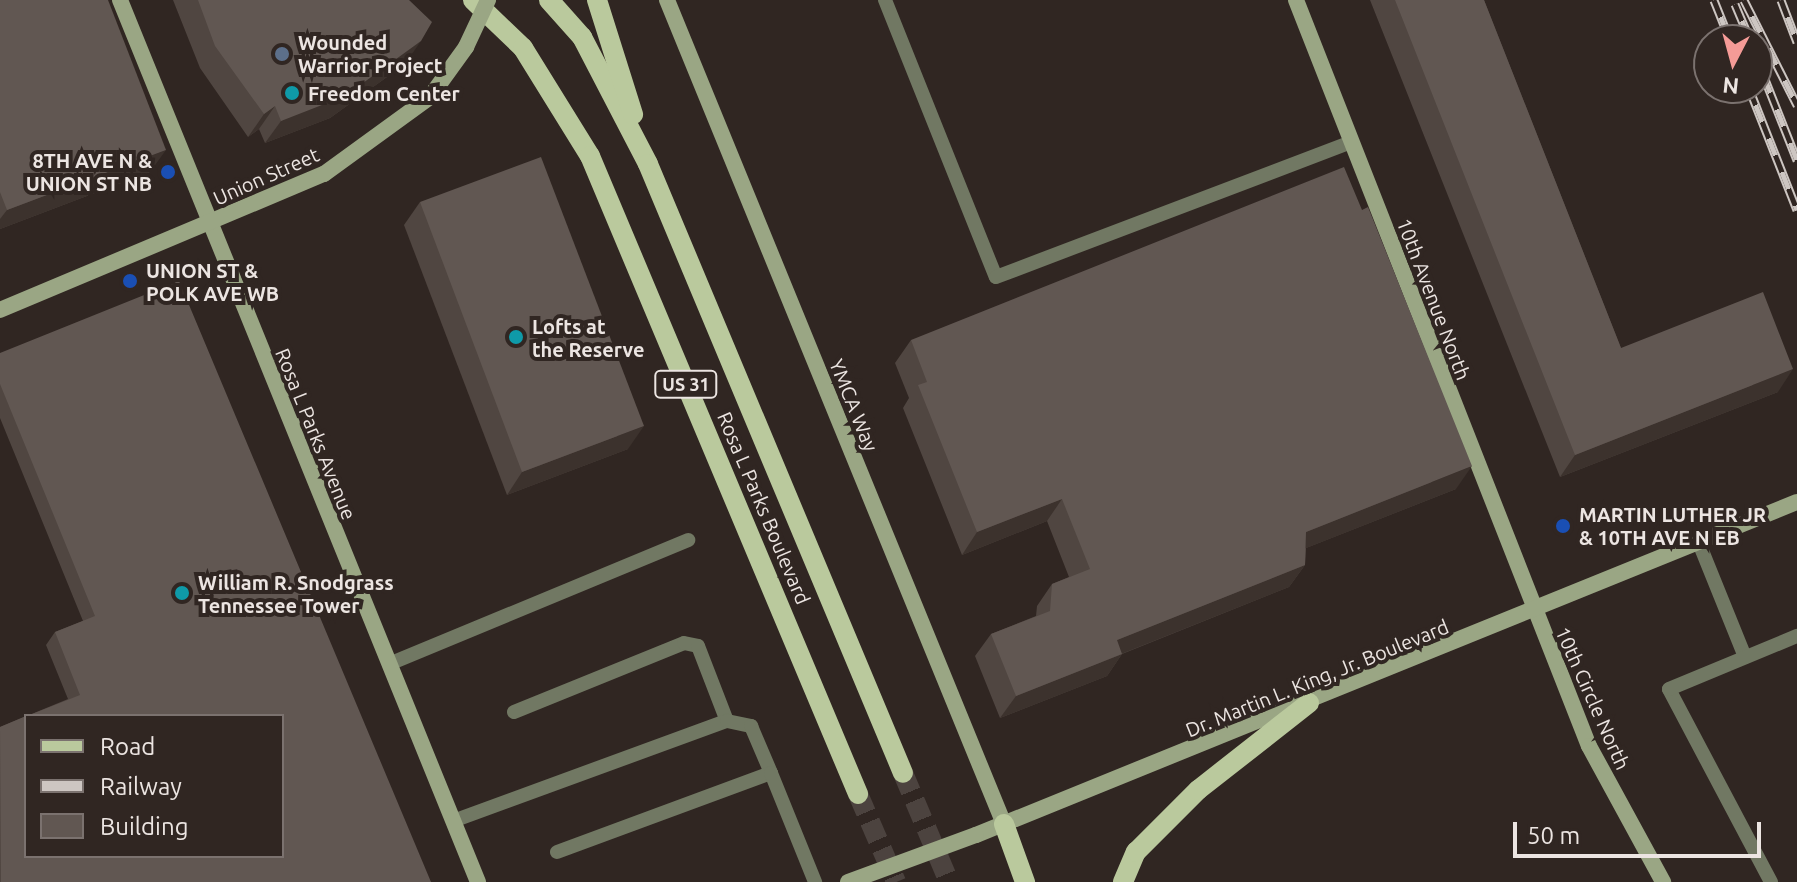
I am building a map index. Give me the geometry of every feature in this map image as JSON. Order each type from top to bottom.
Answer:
[{"type":"main road","name":"Rosa L Parks Boulevard","points":[[473,0],[523,48],[590,156],[858,794]]},
{"type":"main road","name":"Rosa L Parks Boulevard","points":[[549,0],[582,37],[648,164],[903,773]]},
{"type":"main road","points":[[597,0],[648,164]]},
{"type":"main road","points":[[1123,882],[1136,852],[1198,790],[1309,703]]},
{"type":"main road","points":[[1004,824],[1025,882]]},
{"type":"street","name":"Rosa L Parks Avenue","points":[[120,0],[208,224],[478,882]]},
{"type":"street","name":"Union Street","points":[[0,310],[324,174],[377,140],[430,97],[466,47],[488,0]]},
{"type":"street","name":"YMCA Way","points":[[667,0],[1004,824]]},
{"type":"street","name":"10th Avenue North","points":[[1296,0],[1535,613]]},
{"type":"street","name":"Dr. Martin L. King, Jr. Boulevard","points":[[848,882],[976,835],[1535,613],[1797,502]]},
{"type":"street","name":"10th Circle North","points":[[1535,613],[1589,746],[1663,882]]},
{"type":"lane","points":[[885,0],[996,277],[1351,142]]},
{"type":"lane","points":[[389,664],[688,540]]},
{"type":"lane","points":[[1699,543],[1745,657]]},
{"type":"lane","points":[[1771,882],[1669,689],[1797,636]]},
{"type":"lane","points":[[514,712],[684,643],[698,646],[727,721]]},
{"type":"lane","points":[[453,821],[727,721],[751,726],[815,882]]},
{"type":"lane","points":[[557,852],[771,773]]},
{"type":"building","points":[[0,0],[108,0],[166,150],[7,210],[0,192]]},
{"type":"building","name":"Freedom Center","points":[[198,0],[409,0],[432,22],[421,41],[345,96],[281,121],[275,106],[264,114],[215,46]]},
{"type":"building","points":[[1395,0],[1484,0],[1621,348],[1763,292],[1793,369],[1575,455]]},
{"type":"building","name":"Lofts at the Reserve","points":[[541,157],[644,426],[522,472],[420,202]]},
{"type":"building","points":[[1344,167],[1362,210],[1368,207],[1472,466],[1306,532],[1305,565],[1117,640],[1122,654],[1016,696],[991,634],[1050,611],[1052,584],[1090,569],[1062,499],[977,532],[918,385],[927,382],[911,340]]},
{"type":"building","name":"William R. Snodgrass Tennessee Tower","points":[[179,281],[431,882],[1,882],[0,727],[24,717],[24,858],[284,858],[284,714],[32,714],[80,695],[55,632],[95,616],[0,384],[0,353]]},
{"type":"tunnel","points":[[903,773],[949,882]]},
{"type":"tunnel","points":[[858,794],[896,882]]},
{"type":"railway","points":[[1714,0],[1724,24]]},
{"type":"railway","points":[[1744,0],[1797,105]]},
{"type":"railway","points":[[1781,0],[1797,42]]},
{"type":"railway","points":[[1735,4],[1743,24]]},
{"type":"railway","points":[[1773,99],[1797,160]]},
{"type":"railway","points":[[1755,104],[1797,210]]},
{"type":"place","name":"Wounded Warrior Project","points":[[282,54]]},
{"type":"place","name":"Freedom Center","points":[[292,93]]},
{"type":"place","name":"8TH AVE N & UNION ST NB","points":[[168,172]]},
{"type":"place","name":"UNION ST & POLK AVE WB","points":[[130,281]]},
{"type":"place","name":"Lofts at the Reserve","points":[[516,337]]},
{"type":"place","name":"MARTIN LUTHER JR & 10TH AVE N EB","points":[[1563,526]]},
{"type":"place","name":"William R. Snodgrass Tennessee Tower","points":[[182,593]]}]
